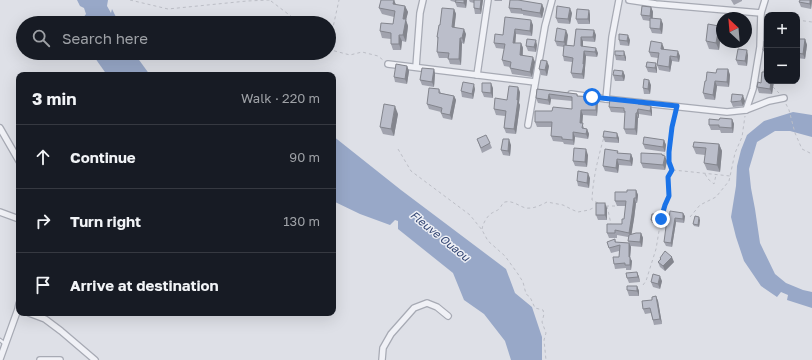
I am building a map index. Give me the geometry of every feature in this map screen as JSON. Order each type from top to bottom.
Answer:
[{"type":"street","points":[[416,67],[420,13],[423,0]]},
{"type":"street","points":[[477,74],[488,0]]},
{"type":"street","points":[[528,125],[545,26],[552,0]]},
{"type":"street","points":[[606,99],[612,37],[619,0]]},
{"type":"street","points":[[629,0],[656,4],[761,13]]},
{"type":"street","points":[[746,110],[753,89],[758,54],[761,13],[765,0]]},
{"type":"street","points":[[388,64],[536,82]]},
{"type":"street","points":[[534,89],[542,90]]},
{"type":"street","points":[[563,93],[727,112],[746,110],[769,101],[784,98]]},
{"type":"street","points":[[0,128],[16,156]]},
{"type":"street","points":[[0,212],[16,218]]},
{"type":"street","points":[[382,360],[383,348],[391,334],[414,308],[427,303],[437,307],[448,316]]},
{"type":"street","points":[[0,359],[16,316]]},
{"type":"street","points":[[37,316],[45,319],[61,331],[95,360]]},
{"type":"street","points":[[40,360],[60,360]]},
{"type":"lane","points":[[0,340],[6,344]]},
{"type":"path","points":[[130,0],[168,9],[270,0],[289,16]]},
{"type":"path","points":[[336,16],[339,0]]},
{"type":"path","points":[[800,20],[812,22]]},
{"type":"path","points":[[336,51],[350,55],[362,52],[378,56],[388,64]]},
{"type":"path","points":[[767,86],[774,87],[784,98],[795,133],[802,149],[812,154]]},
{"type":"path","points":[[672,170],[669,162],[669,152],[672,127],[677,106]]},
{"type":"path","points":[[690,217],[700,205],[716,197],[729,182],[735,153],[742,137],[746,110]]},
{"type":"path","points":[[482,230],[485,220],[490,214],[499,210],[505,202],[510,202],[526,208],[540,206],[547,202],[563,205],[578,212],[588,210],[600,204],[592,200],[592,189],[596,166],[605,133]]},
{"type":"path","points":[[398,149],[411,171],[470,215],[482,230],[488,241],[505,256],[518,274],[523,282],[526,294],[530,298],[535,308],[543,310],[544,314],[542,322],[546,332],[544,340],[546,360]]},
{"type":"path","points":[[659,156],[669,152]]},
{"type":"path","points":[[672,170],[730,176]]},
{"type":"path","points":[[643,285],[646,281],[656,249],[661,219],[669,196],[668,177],[672,170]]},
{"type":"path","points":[[705,173],[708,179],[714,184],[716,174]]},
{"type":"path","points":[[603,206],[616,206]]},
{"type":"path","points":[[607,206],[610,224]]},
{"type":"water","points":[[77,0],[108,0],[107,6],[111,13],[112,9],[116,16],[84,16],[86,14],[84,8],[80,6]]},
{"type":"water","points":[[96,60],[139,60],[148,72],[105,72]]},
{"type":"water","points":[[793,112],[812,115],[812,137],[790,131],[775,131],[757,142],[749,169],[760,243],[775,274],[786,283],[812,292],[812,308],[787,300],[788,295],[781,292],[777,297],[761,286],[744,261],[731,217],[736,186],[737,166],[747,135],[764,121]]},
{"type":"water","name":"Fleuve Ouaou","points":[[336,138],[401,190],[506,269],[515,293],[532,307],[542,337],[542,360],[511,360],[505,341],[484,314],[464,300],[453,273],[398,229],[398,221],[395,220],[390,225],[360,214],[336,202]]},
{"type":"building","points":[[381,0],[394,0],[393,4],[405,6],[403,19],[406,19],[403,35],[399,35],[399,44],[391,44],[391,33],[380,31],[381,23],[393,24],[395,11],[379,8]]},
{"type":"building","points":[[456,0],[464,0],[464,3],[455,2]]},
{"type":"building","points":[[474,0],[481,0],[480,9],[474,8]]},
{"type":"building","points":[[510,0],[542,4],[540,13],[509,8]]},
{"type":"building","points":[[800,0],[810,0],[810,4],[799,2]]},
{"type":"building","points":[[557,6],[570,8],[568,19],[556,18]]},
{"type":"building","points":[[642,6],[651,7],[650,16],[641,15]]},
{"type":"building","points":[[442,8],[454,9],[452,27],[464,29],[462,38],[460,38],[459,59],[448,59],[449,53],[437,52],[437,37]]},
{"type":"building","points":[[577,9],[589,10],[588,19],[576,19]]},
{"type":"building","points":[[505,17],[531,20],[530,31],[515,29],[513,43],[521,43],[520,55],[533,57],[530,72],[510,68],[511,62],[502,60],[505,44],[494,43],[495,34],[503,35]]},
{"type":"building","points":[[650,18],[661,19],[660,29],[650,28]]},
{"type":"building","points":[[708,24],[716,25],[716,43],[706,41]]},
{"type":"building","points":[[557,28],[566,30],[564,42],[555,41]]},
{"type":"building","points":[[576,29],[594,30],[593,37],[581,37],[581,46],[596,48],[595,52],[584,51],[582,74],[571,73],[573,58],[563,56],[564,45],[574,46]]},
{"type":"building","points":[[619,34],[628,35],[627,41],[619,40]]},
{"type":"building","points":[[527,39],[536,40],[534,47],[526,46]]},
{"type":"building","points":[[800,39],[805,39],[803,54],[800,54]]},
{"type":"building","points":[[651,41],[662,43],[661,49],[678,51],[677,57],[670,56],[669,67],[657,65],[659,53],[649,52]]},
{"type":"building","points":[[738,49],[747,50],[745,61],[736,60]]},
{"type":"building","points":[[615,51],[624,51],[624,56],[615,55]]},
{"type":"building","points":[[541,60],[547,61],[545,70],[539,69]]},
{"type":"building","points":[[647,62],[656,63],[655,68],[646,67]]},
{"type":"building","points":[[396,64],[407,66],[405,79],[394,77]]},
{"type":"building","points":[[422,68],[434,69],[432,82],[420,80]]},
{"type":"building","points":[[717,69],[728,69],[727,82],[715,81],[713,95],[703,93],[707,72],[716,73]]},
{"type":"building","points":[[614,70],[623,71],[622,76],[613,75]]},
{"type":"building","points":[[762,72],[764,72],[764,84],[771,84],[770,89],[757,87],[758,82],[761,83]]},
{"type":"building","points":[[644,79],[649,80],[648,89],[643,88]]},
{"type":"building","points":[[463,82],[474,84],[472,94],[461,91]]},
{"type":"building","points":[[482,83],[491,83],[491,93],[482,92]]},
{"type":"building","points":[[509,86],[518,87],[518,100],[514,129],[504,128],[506,111],[494,109],[495,98],[507,100]]},
{"type":"building","points":[[429,88],[439,89],[439,93],[454,96],[450,115],[441,113],[442,108],[427,104]]},
{"type":"building","points":[[537,89],[577,94],[577,96],[596,97],[596,110],[581,110],[580,123],[583,123],[582,128],[587,129],[586,134],[573,132],[573,140],[562,139],[562,137],[551,136],[552,122],[535,122],[535,111],[552,111],[553,107],[572,109],[572,97],[549,94],[548,100],[536,98]]},
{"type":"building","points":[[732,94],[743,95],[741,101],[731,102]]},
{"type":"building","points":[[610,99],[638,102],[638,104],[651,106],[650,111],[638,109],[636,113],[635,129],[624,129],[624,108],[609,107]]},
{"type":"building","points":[[384,104],[395,106],[391,129],[380,127]]},
{"type":"building","points":[[720,118],[732,119],[732,128],[719,127],[719,125],[709,125],[709,119],[719,120]]},
{"type":"building","points":[[604,131],[617,133],[617,138],[603,137]]},
{"type":"building","points":[[486,135],[490,143],[481,148],[477,139]]},
{"type":"building","points":[[644,137],[664,140],[663,147],[643,144]]},
{"type":"building","points":[[503,139],[509,139],[508,151],[501,150]]},
{"type":"building","points":[[694,142],[719,144],[717,165],[704,163],[706,148],[693,147]]},
{"type":"building","points":[[574,148],[586,149],[585,162],[573,161]]},
{"type":"building","points":[[605,149],[618,151],[617,153],[631,154],[630,161],[617,159],[616,168],[603,166]]},
{"type":"building","points":[[641,153],[662,154],[665,156],[663,165],[641,163]]},
{"type":"building","points":[[578,171],[588,173],[587,183],[577,181]]},
{"type":"building","points":[[627,190],[636,190],[636,198],[634,198],[629,233],[615,230],[615,233],[607,233],[607,224],[622,224],[622,219],[624,219],[626,201],[615,201],[615,192],[627,192]]},
{"type":"building","points":[[596,203],[605,203],[605,215],[596,215]]},
{"type":"building","points":[[670,211],[683,213],[683,219],[675,218],[671,243],[664,242],[667,219],[669,219]]},
{"type":"building","points":[[652,214],[657,214],[656,221],[651,220]]},
{"type":"building","points":[[695,216],[699,217],[698,225],[693,224]]},
{"type":"building","points":[[641,233],[640,242],[628,241],[629,235]]},
{"type":"building","points":[[615,239],[615,242],[629,243],[630,265],[625,265],[625,263],[614,264],[613,257],[619,257],[620,245],[609,248],[607,242]]},
{"type":"building","points":[[665,251],[672,257],[663,266],[658,262]]},
{"type":"building","points":[[637,272],[638,277],[627,278],[626,273]]},
{"type":"building","points":[[653,274],[660,276],[658,284],[651,282]]},
{"type":"building","points":[[627,286],[637,286],[637,291],[627,290]]},
{"type":"building","points":[[656,296],[660,319],[653,320],[650,308],[643,309],[642,301],[652,300],[652,297]]},
{"type":"route","points":[[592,97],[677,106],[672,127],[669,152],[669,162],[672,170],[668,177],[669,196],[661,219]]}]
